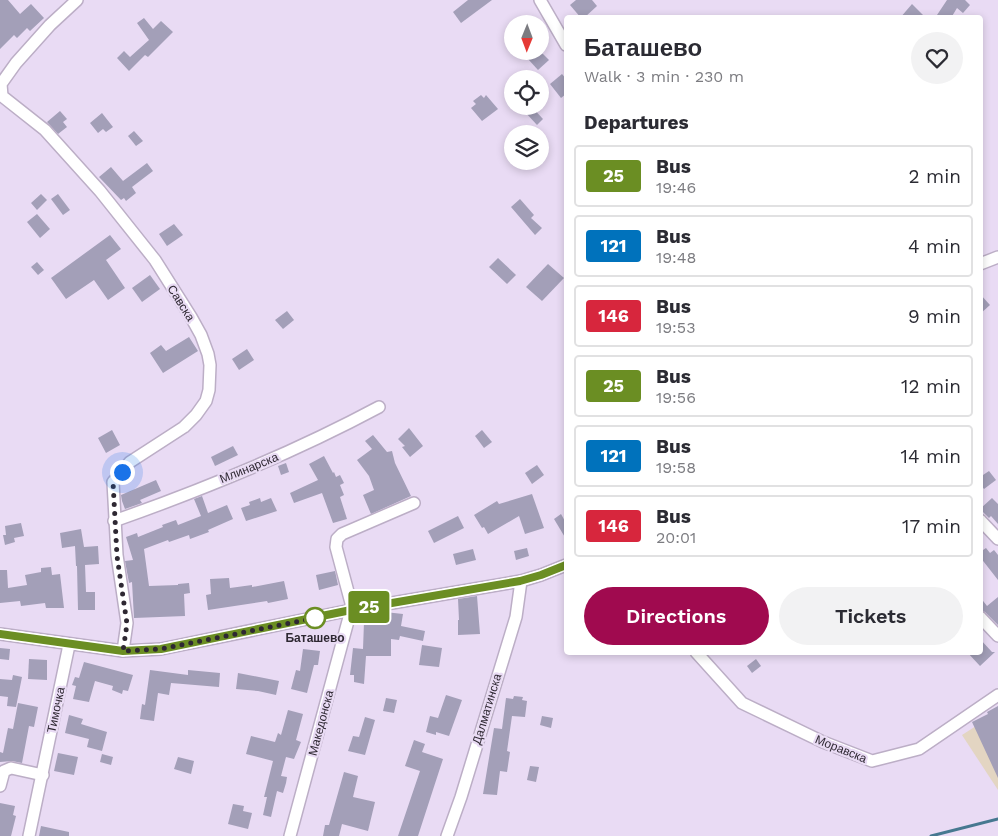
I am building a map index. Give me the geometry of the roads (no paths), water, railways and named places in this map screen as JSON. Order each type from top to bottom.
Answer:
[{"type":"street","name":"Савска","points":[[76,0],[50,25],[16,63],[1,84],[2,96],[45,130],[65,151],[155,260],[201,335],[210,365],[209,390],[206,401],[196,415],[184,427],[130,462],[113,482],[117,556],[127,624],[123,651]]},
{"type":"street","points":[[540,0],[564,42]]},
{"type":"street","points":[[983,263],[998,257]]},
{"type":"street","name":"Млинарска","points":[[114,521],[159,505],[294,450],[379,407]]},
{"type":"street","points":[[351,610],[351,603],[336,547],[337,539],[342,534],[414,503]]},
{"type":"street","points":[[983,523],[998,539]]},
{"type":"street","points":[[0,634],[123,651],[161,649],[351,610],[520,581],[564,566]]},
{"type":"street","name":"Далматинска","points":[[447,836],[461,797],[516,617],[520,581]]},
{"type":"street","name":"Македонска","points":[[290,836],[351,610]]},
{"type":"street","points":[[983,620],[998,636]]},
{"type":"street","name":"Тимочка","points":[[29,836],[69,645]]},
{"type":"street","name":"Моравска","points":[[699,655],[742,703],[823,742],[872,761],[919,749],[998,696]]},
{"type":"street","points":[[0,786],[4,771],[11,768],[43,774]]},
{"type":"waterway","points":[[931,836],[998,819]]},
{"type":"place","name":"Баташево","points":[[315,618]]}]
